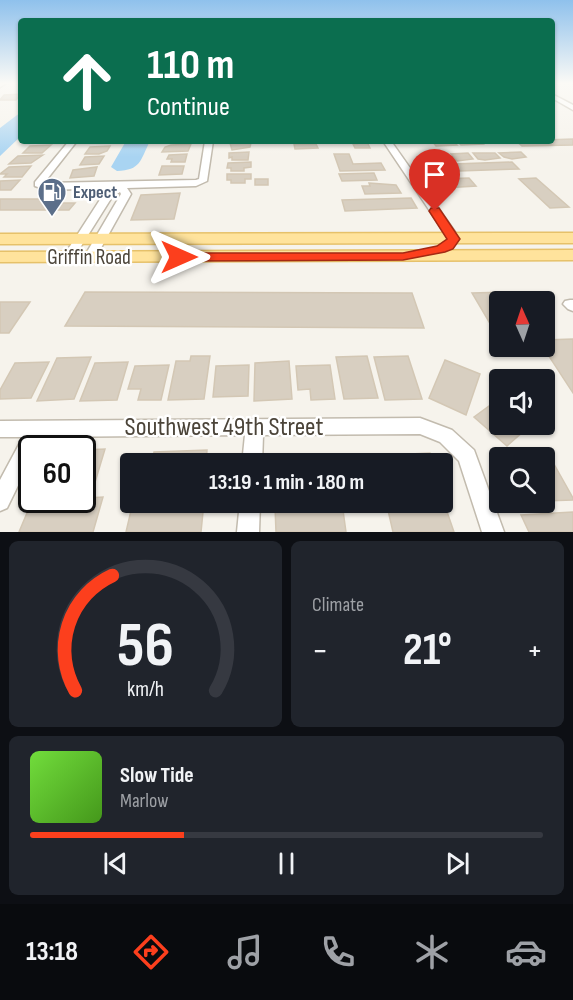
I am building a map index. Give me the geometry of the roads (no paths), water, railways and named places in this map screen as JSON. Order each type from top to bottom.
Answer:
[{"type":"main road","name":"Griffin Road","points":[[0,239],[573,238]]},
{"type":"main road","points":[[403,256],[440,249],[448,246],[454,239]]},
{"type":"main road","points":[[477,256],[478,249],[486,245],[518,239]]},
{"type":"main road","name":"Griffin Road","points":[[0,257],[573,255]]},
{"type":"street","points":[[71,144],[38,184],[45,187],[122,186],[202,181],[208,144]]},
{"type":"street","points":[[389,144],[454,239]]},
{"type":"street","points":[[69,257],[108,195],[122,186]]},
{"type":"street","points":[[90,257],[126,194],[122,186]]},
{"type":"street","name":"Southwest 49th Street","points":[[0,429],[420,426],[446,436],[467,456],[493,532]]},
{"type":"street","points":[[253,453],[255,427]]},
{"type":"street","points":[[0,501],[36,429]]},
{"type":"street","points":[[248,532],[249,513]]},
{"type":"water","points":[[18,114],[18,139],[0,156],[0,128]]},
{"type":"water","points":[[124,144],[148,144],[139,163],[131,169],[117,171],[111,167]]},
{"type":"place","name":"Expect","points":[[52,218]]}]
